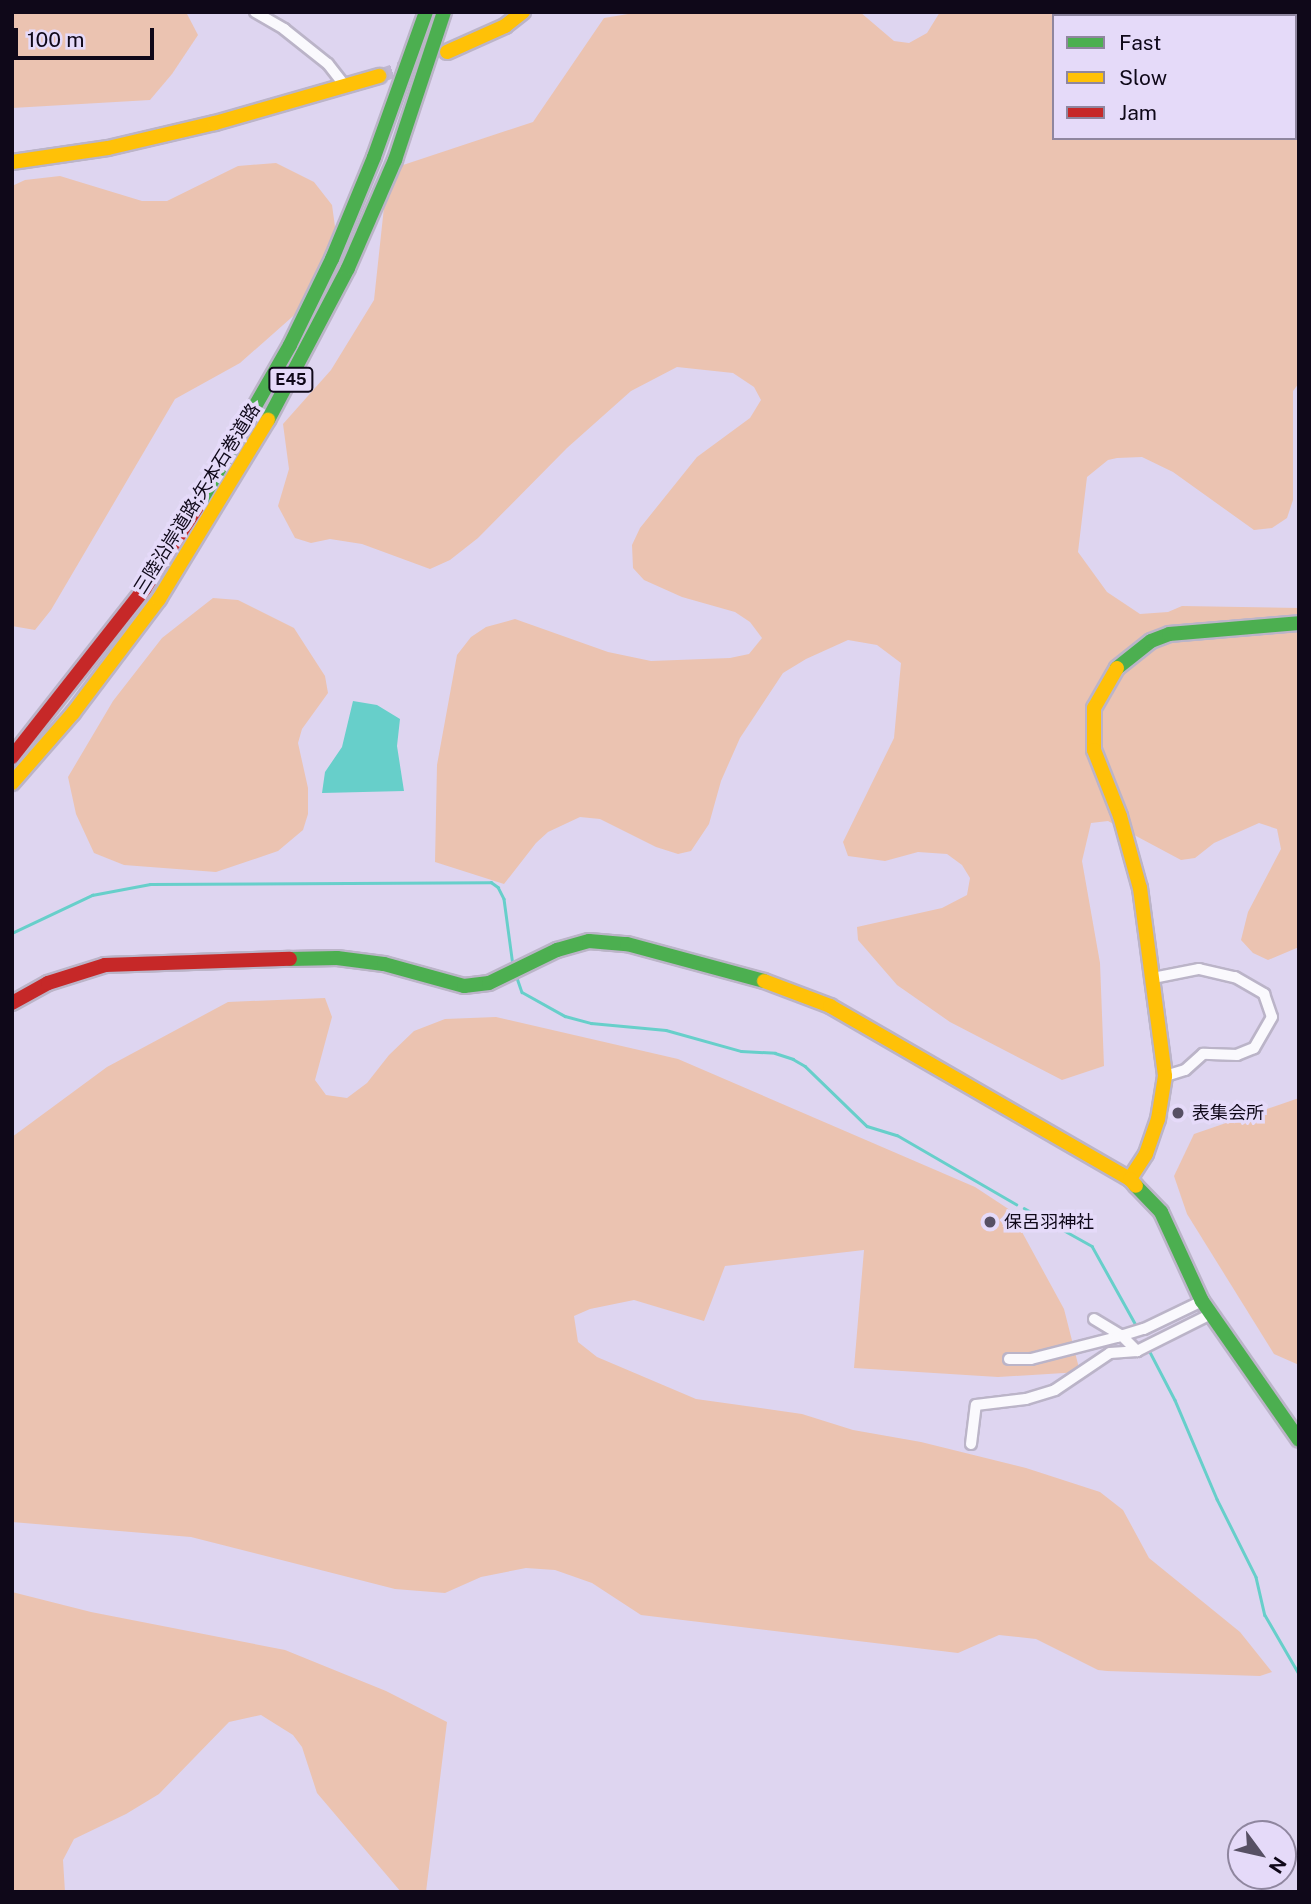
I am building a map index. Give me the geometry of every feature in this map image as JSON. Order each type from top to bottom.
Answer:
[{"type":"main road","name":"三陸沿岸道路;矢本石巻道路","points":[[12,757],[60,700],[144,589],[192,516],[290,345],[332,259],[374,157],[426,12]]},
{"type":"main road","name":"三陸沿岸道路;矢本石巻道路","points":[[12,783],[73,713],[159,599],[207,526],[306,354],[348,268],[394,160],[444,12]]},
{"type":"main road","points":[[447,52],[505,26],[523,12]]},
{"type":"main road","points":[[12,162],[35,161],[122,145],[215,124],[379,76]]},
{"type":"main road","points":[[1130,1179],[1146,1154],[1158,1119],[1165,1076],[1153,978],[1133,861],[1120,816],[1094,750],[1094,708],[1109,678],[1128,656],[1151,641],[1169,634],[1299,623]]},
{"type":"main road","points":[[12,1003],[47,983],[105,965],[337,958],[384,964],[444,983],[464,986],[497,980],[572,945],[589,941],[627,944],[809,995],[1130,1179],[1161,1212],[1202,1301],[1299,1440]]},
{"type":"street","points":[[255,12],[284,29],[328,64],[345,86]]},
{"type":"street","points":[[1153,978],[1199,969],[1235,978],[1264,994],[1272,1017],[1254,1048],[1237,1055],[1203,1054],[1185,1070],[1165,1076]]},
{"type":"street","points":[[1009,1359],[1031,1359],[1144,1329],[1202,1301]]},
{"type":"street","points":[[971,1444],[976,1405],[1026,1399],[1055,1390],[1110,1353],[1136,1351],[1211,1314]]},
{"type":"street","points":[[1094,1319],[1121,1335],[1136,1351]]},
{"type":"shaded area","points":[[12,12],[186,12],[198,35],[172,74],[150,100],[12,108]]},
{"type":"shaded area","points":[[640,12],[860,12],[894,41],[909,43],[927,33],[940,12],[1299,12],[1299,383],[1293,391],[1293,500],[1287,518],[1272,528],[1254,530],[1173,472],[1142,457],[1117,458],[1108,460],[1087,477],[1078,552],[1107,592],[1140,614],[1168,612],[1182,606],[1299,608],[1299,947],[1268,960],[1253,953],[1241,940],[1248,912],[1281,849],[1277,829],[1259,823],[1214,843],[1195,858],[1181,860],[1108,821],[1091,823],[1082,861],[1100,963],[1104,1066],[1062,1080],[950,1022],[897,985],[858,940],[857,927],[942,908],[967,895],[970,878],[962,865],[947,854],[918,852],[885,861],[848,856],[843,842],[894,738],[901,663],[877,645],[848,640],[783,673],[740,738],[721,781],[709,824],[691,851],[678,854],[656,847],[600,819],[580,817],[548,832],[504,884],[435,862],[437,765],[457,655],[471,637],[486,627],[515,619],[608,652],[651,661],[730,658],[749,654],[762,638],[750,622],[735,612],[682,597],[644,580],[633,568],[632,545],[640,528],[697,457],[750,418],[761,400],[754,387],[733,373],[677,367],[631,391],[567,448],[478,538],[450,560],[430,569],[362,544],[330,539],[311,543],[295,538],[278,506],[289,469],[283,424],[331,370],[374,300],[388,170],[533,122],[604,18]]},
{"type":"shaded area","points":[[276,163],[314,182],[332,205],[337,241],[300,310],[240,363],[175,399],[51,610],[35,630],[12,626],[12,186],[25,180],[60,176],[142,201],[167,201],[238,166]]},
{"type":"shaded area","points":[[213,598],[238,600],[294,628],[325,676],[328,693],[302,729],[298,743],[308,788],[308,814],[303,830],[278,851],[216,872],[124,865],[94,853],[76,814],[68,777],[113,701],[162,638]]},
{"type":"shaded area","points":[[353,701],[377,705],[400,719],[397,746],[404,791],[322,793],[325,772],[342,747]]},
{"type":"shaded area","points":[[325,998],[332,1017],[315,1080],[326,1095],[347,1098],[367,1083],[389,1055],[414,1031],[445,1019],[496,1017],[678,1059],[975,1187],[1010,1210],[1064,1309],[1080,1372],[998,1377],[854,1368],[864,1250],[725,1266],[704,1321],[634,1300],[590,1309],[574,1316],[578,1342],[597,1357],[696,1399],[802,1414],[853,1430],[921,1442],[1026,1468],[1100,1492],[1123,1510],[1149,1558],[1240,1632],[1272,1672],[1260,1676],[1107,1671],[1098,1670],[1036,1639],[999,1635],[958,1653],[641,1615],[592,1583],[555,1570],[526,1568],[481,1577],[445,1593],[395,1589],[191,1537],[12,1522],[12,1137],[107,1067],[228,1002]]},
{"type":"shaded area","points":[[1299,1098],[1299,1365],[1274,1354],[1187,1214],[1174,1176],[1194,1134]]},
{"type":"shaded area","points":[[12,1592],[91,1612],[285,1650],[386,1691],[447,1722],[426,1892],[401,1892],[317,1793],[302,1747],[293,1735],[261,1715],[229,1722],[159,1794],[126,1814],[74,1839],[63,1860],[65,1892],[12,1892]]},
{"type":"waterway","points":[[12,933],[92,895],[150,884],[491,882],[498,887],[504,899],[513,966]]},
{"type":"waterway","points":[[516,975],[522,992],[565,1016],[591,1023],[666,1030],[741,1051],[775,1053],[793,1059],[805,1066],[867,1126],[897,1135],[1016,1204]]},
{"type":"waterway","points":[[1024,1208],[1092,1246],[1136,1325]]},
{"type":"waterway","points":[[1150,1352],[1175,1400],[1217,1499],[1256,1577],[1265,1615],[1299,1674]]},
{"type":"tunnel","points":[[379,76],[413,64]]},
{"type":"traffic: fast","points":[[199,504],[290,345],[332,259],[374,157],[426,12]]},
{"type":"traffic: fast","points":[[268,420],[348,268],[395,160],[444,12]]},
{"type":"traffic: fast","points":[[1117,668],[1151,641],[1169,634],[1299,623]]},
{"type":"traffic: fast","points":[[290,959],[337,958],[384,964],[464,986],[489,983],[557,950],[589,941],[627,944],[764,981]]},
{"type":"traffic: fast","points":[[1136,1186],[1161,1212],[1202,1301],[1299,1440]]},
{"type":"traffic: slow","points":[[447,52],[505,26],[523,12]]},
{"type":"traffic: slow","points":[[12,162],[108,148],[215,123],[379,76]]},
{"type":"traffic: slow","points":[[12,783],[73,713],[159,599],[268,420]]},
{"type":"traffic: slow","points":[[1117,668],[1094,708],[1094,750],[1120,816],[1140,888],[1165,1076],[1158,1119],[1146,1154],[1130,1179]]},
{"type":"traffic: slow","points":[[764,981],[830,1006],[1130,1179],[1136,1186]]},
{"type":"traffic: jam","points":[[12,757],[144,589],[199,504]]},
{"type":"traffic: jam","points":[[12,1003],[48,983],[105,965],[290,959]]},
{"type":"place","name":"表集会所","points":[[1178,1113]]},
{"type":"place","name":"保呂羽神社","points":[[990,1222]]}]
